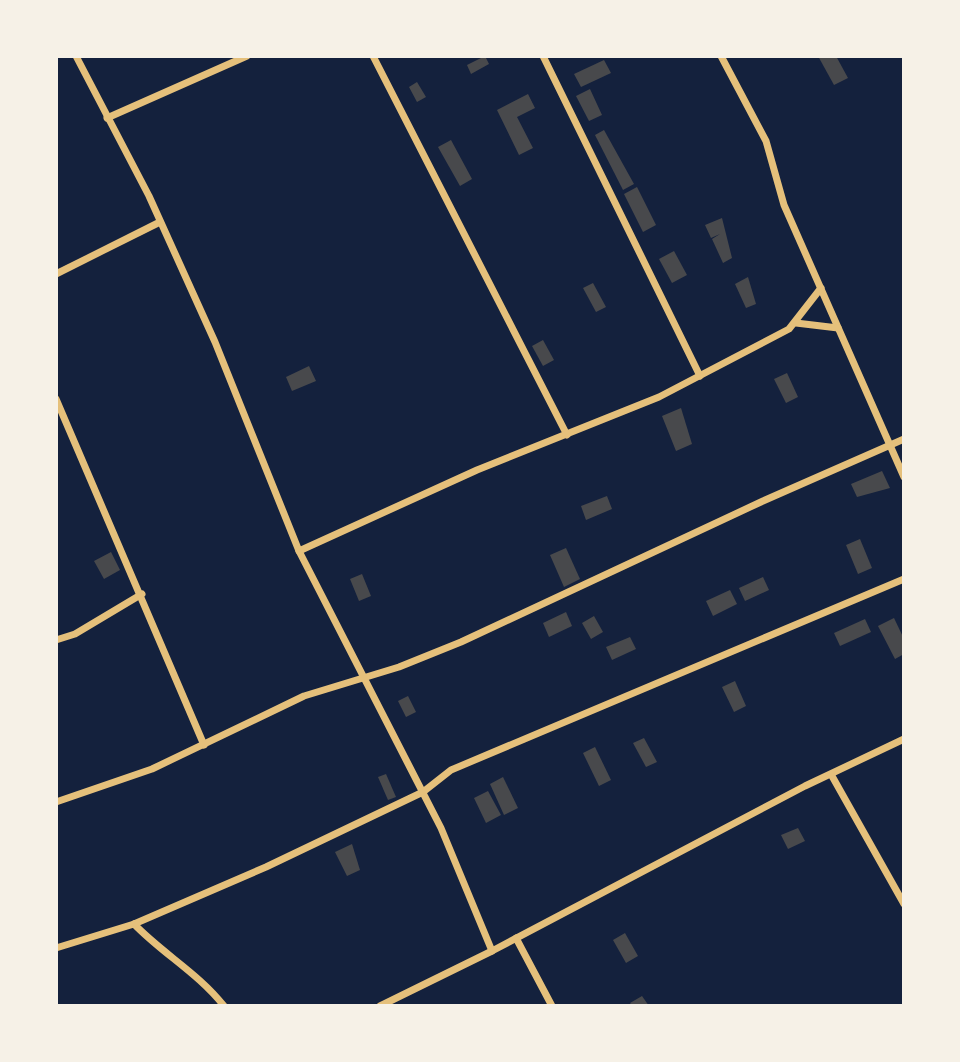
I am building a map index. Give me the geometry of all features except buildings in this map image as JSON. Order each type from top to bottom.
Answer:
[{"type":"street","points":[[76,56],[160,222],[215,342],[299,551],[423,792],[492,951]]},
{"type":"street","points":[[107,118],[247,56]]},
{"type":"street","points":[[373,56],[567,435]]},
{"type":"street","points":[[543,56],[700,376]]},
{"type":"street","points":[[721,56],[766,141],[784,205],[904,477]]},
{"type":"street","points":[[56,274],[160,222]]},
{"type":"street","points":[[299,551],[477,470],[567,435],[700,376],[796,323],[821,288]]},
{"type":"street","points":[[796,323],[838,328]]},
{"type":"street","points":[[56,399],[204,745]]},
{"type":"street","points":[[56,802],[152,769],[304,696],[461,642],[904,439]]},
{"type":"street","points":[[56,948],[134,924],[266,867],[423,792],[451,770],[904,579]]},
{"type":"street","points":[[56,640],[75,634],[142,594]]},
{"type":"street","points":[[380,1006],[492,951],[641,870],[904,739]]},
{"type":"street","points":[[832,776],[904,904]]},
{"type":"street","points":[[134,924],[172,958],[194,972],[224,1006]]},
{"type":"street","points":[[516,938],[552,1006]]}]
